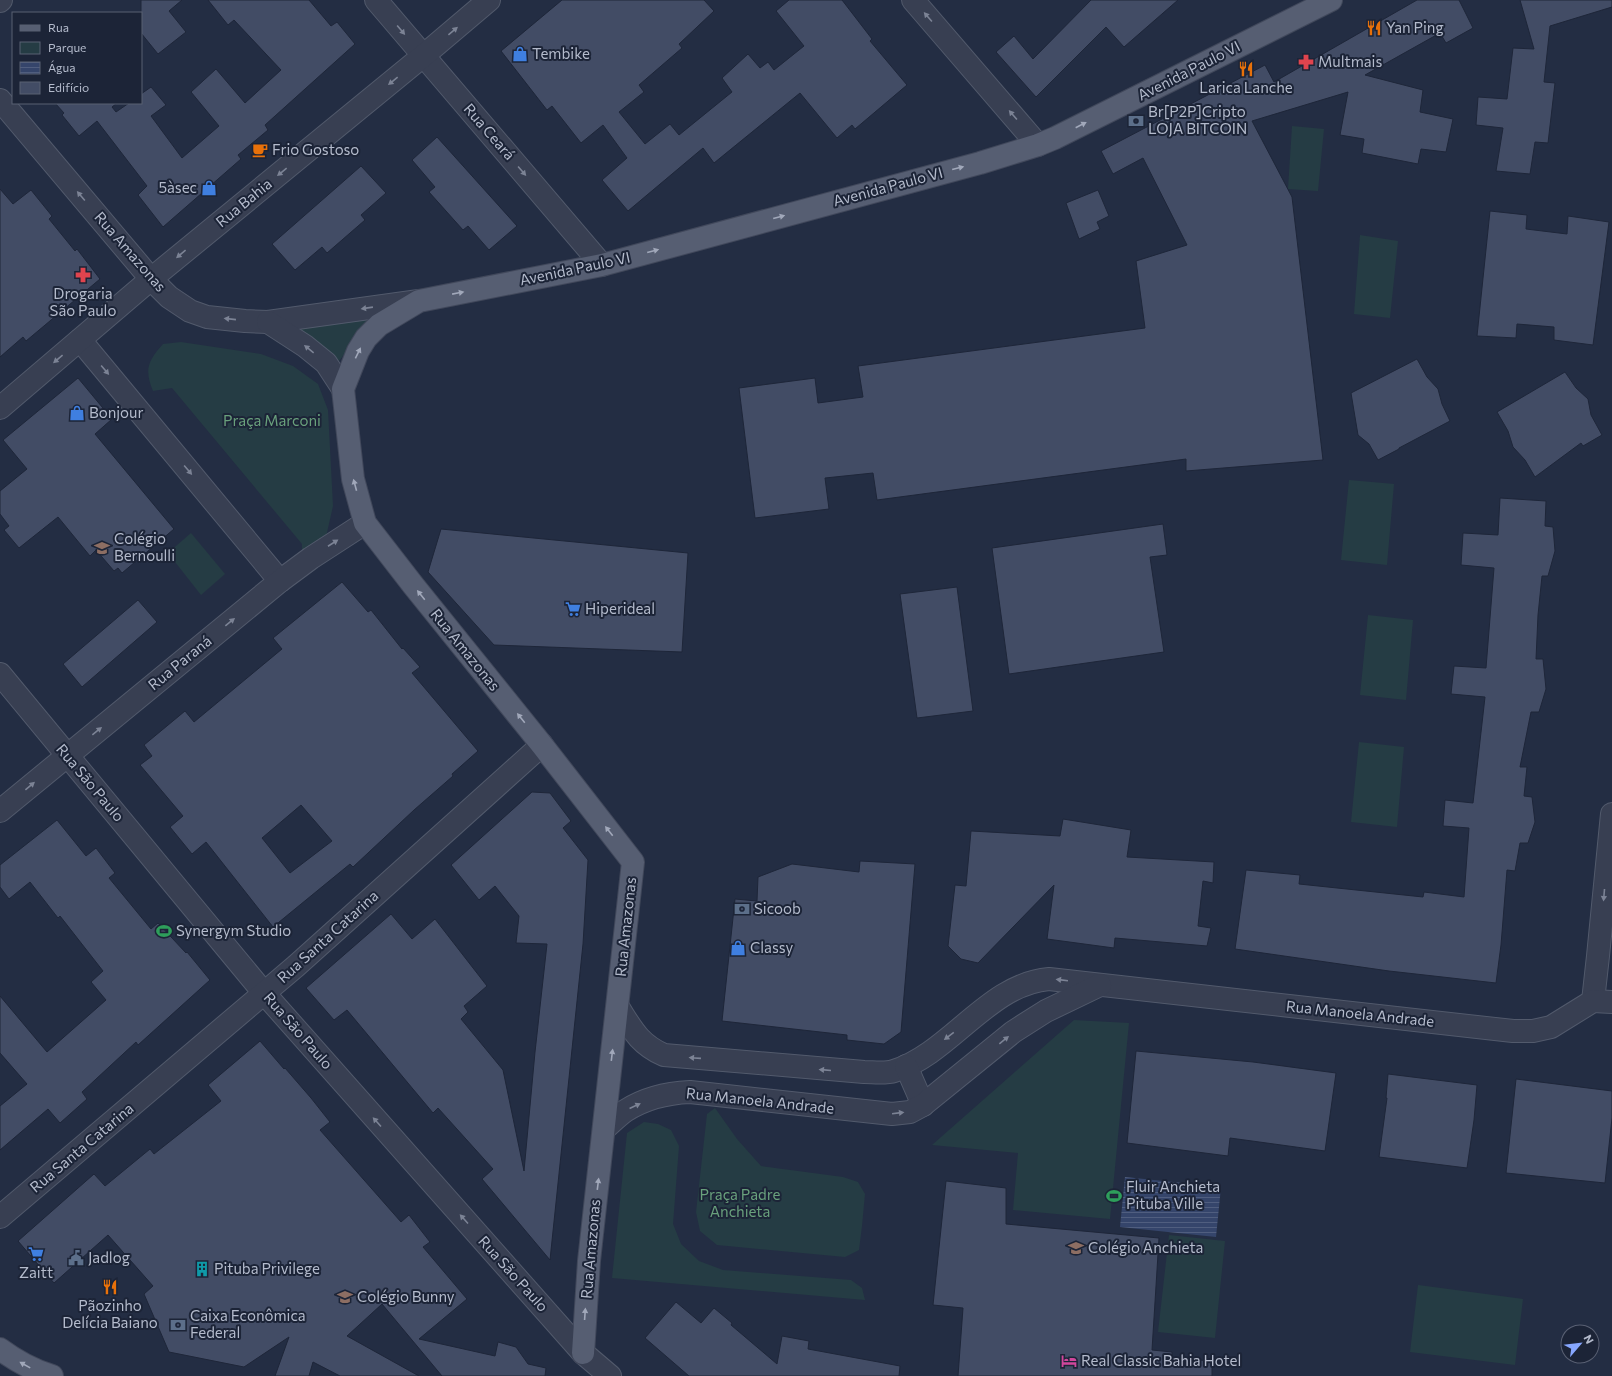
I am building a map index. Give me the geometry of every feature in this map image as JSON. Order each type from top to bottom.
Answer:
[{"type":"main road","name":"Avenida Paulo VI","points":[[343,388],[358,351],[366,338],[378,325],[419,301],[602,265],[980,163],[1038,145],[1055,138],[1331,0]]},
{"type":"main road","name":"Rua Amazonas","points":[[343,388],[353,479],[365,523],[412,585],[542,744],[633,862],[589,1261],[583,1353]]},
{"type":"main road","points":[[0,1349],[11,1357],[37,1371],[52,1376]]},
{"type":"street","name":"Rua Ceará","points":[[376,0],[602,265]]},
{"type":"street","name":"Rua Bahia","points":[[0,408],[151,279],[489,0]]},
{"type":"street","points":[[913,0],[1038,145]]},
{"type":"street","name":"Rua Amazonas","points":[[0,100],[151,279],[169,297],[190,311],[208,317],[268,322],[306,346],[326,363],[343,388]]},
{"type":"street","name":"Avenida Paulo VI","points":[[268,322],[419,301]]},
{"type":"street","points":[[80,340],[280,581]]},
{"type":"street","name":"Rua Paraná","points":[[0,811],[280,581],[365,523]]},
{"type":"street","name":"Rua São Paulo","points":[[0,674],[264,993],[583,1353],[610,1376]]},
{"type":"street","name":"Rua Santa Catarina","points":[[0,1217],[264,993],[542,744]]},
{"type":"street","points":[[1602,1001],[1612,814]]},
{"type":"street","name":"Rua Manoela Andrade","points":[[618,1007],[640,1040],[655,1051],[664,1055],[864,1072],[893,1071],[906,1066],[920,1058],[990,1004],[1019,986],[1034,980],[1049,979],[1513,1031],[1533,1031],[1552,1028],[1602,1001]]},
{"type":"street","name":"Rua Manoela Andrade","points":[[604,1129],[634,1106],[659,1096],[672,1093],[690,1092],[892,1114],[910,1112],[923,1105],[1013,1032],[1046,1011],[1100,985]]},
{"type":"street","points":[[906,1066],[923,1105]]},
{"type":"green space","points":[[1292,126],[1324,129],[1318,191],[1288,189]]},
{"type":"green space","points":[[1360,235],[1398,241],[1390,318],[1354,314]]},
{"type":"green space","points":[[373,317],[339,361],[290,326]]},
{"type":"green space","name":"Praça Marconi","points":[[181,342],[261,354],[293,366],[318,384],[328,410],[333,506],[326,537],[302,555],[302,544],[172,388],[153,391],[148,371],[154,355],[163,344]]},
{"type":"green space","points":[[1349,480],[1394,484],[1387,565],[1341,560]]},
{"type":"green space","points":[[191,533],[225,574],[201,595],[168,553]]},
{"type":"green space","points":[[1368,615],[1413,620],[1406,700],[1360,695]]},
{"type":"green space","points":[[1359,742],[1404,747],[1397,827],[1351,822]]},
{"type":"green space","points":[[1074,1020],[1129,1023],[1110,1219],[1013,1210],[1018,1153],[932,1145]]},
{"type":"green space","name":"Praça Padre Anchieta","points":[[715,1108],[737,1139],[761,1166],[843,1177],[858,1182],[865,1194],[859,1250],[845,1257],[717,1245],[700,1231],[696,1212],[707,1114]]},
{"type":"green space","name":"Praça Padre Anchieta","points":[[644,1122],[658,1124],[671,1130],[679,1146],[673,1224],[681,1244],[699,1261],[723,1270],[851,1280],[862,1288],[865,1300],[612,1278],[627,1133]]},
{"type":"green space","points":[[1169,1235],[1225,1241],[1215,1338],[1158,1332]]},
{"type":"green space","points":[[1418,1285],[1523,1299],[1515,1365],[1410,1352]]},
{"type":"water","points":[[1125,1177],[1221,1187],[1216,1237],[1120,1227]]},
{"type":"building","points":[[141,0],[182,0],[169,11],[186,32],[158,54],[142,34]]},
{"type":"building","points":[[208,0],[309,0],[331,26],[337,22],[355,44],[265,125],[268,130],[238,155],[241,159],[163,227],[138,195],[147,186],[97,121],[79,136],[62,115],[64,113],[56,104],[116,104],[112,107],[116,112],[128,104],[142,104],[142,93],[151,87],[166,105],[151,116],[182,158],[219,126],[191,92],[216,69],[245,103],[281,70],[234,20],[228,25]]},
{"type":"building","points":[[562,0],[704,0],[714,11],[679,44],[682,48],[639,85],[644,92],[619,112],[645,144],[670,124],[679,135],[732,92],[722,78],[748,54],[760,68],[768,62],[774,70],[804,46],[776,11],[789,0],[842,0],[872,39],[870,41],[907,85],[855,129],[852,125],[837,138],[800,93],[714,163],[703,148],[628,211],[602,180],[627,158],[603,125],[581,143],[552,106],[547,110],[501,51]]},
{"type":"building","points":[[1091,0],[1178,0],[1124,47],[1106,27],[1036,97],[996,52],[1014,36],[1033,59]]},
{"type":"building","points":[[1417,0],[1459,0],[1473,28],[1446,43],[1440,33],[1365,75],[1423,90],[1420,112],[1453,119],[1446,152],[1421,149],[1418,164],[1362,153],[1364,139],[1340,135],[1348,92],[1252,121],[1292,197],[1323,460],[1186,471],[1186,459],[877,500],[873,473],[825,478],[829,509],[755,518],[739,388],[815,378],[818,403],[863,397],[858,366],[1145,328],[1136,261],[1187,245],[1143,158],[1113,174],[1101,151],[1265,65],[1274,82]]},
{"type":"building","points":[[1520,0],[1612,0],[1612,7],[1550,26],[1544,82],[1555,83],[1548,143],[1535,142],[1530,174],[1496,171],[1503,128],[1476,125],[1478,97],[1507,99],[1513,48],[1534,49]]},
{"type":"building","points":[[437,137],[517,226],[489,250],[468,226],[463,230],[429,192],[435,187],[412,160]]},
{"type":"building","points":[[361,166],[386,193],[361,215],[365,220],[327,253],[322,247],[295,270],[272,244]]},
{"type":"building","points":[[0,189],[13,204],[31,190],[52,216],[49,219],[75,251],[77,249],[100,279],[26,341],[23,337],[0,357]]},
{"type":"building","points":[[1098,190],[1109,216],[1097,222],[1100,229],[1079,239],[1066,203]]},
{"type":"building","points":[[1490,211],[1527,215],[1526,229],[1567,234],[1568,216],[1609,222],[1593,345],[1554,340],[1554,327],[1517,324],[1516,338],[1477,336]]},
{"type":"building","points":[[1417,359],[1427,377],[1438,389],[1442,404],[1450,421],[1378,460],[1369,444],[1358,435],[1351,393]]},
{"type":"building","points":[[1565,372],[1576,388],[1588,399],[1591,415],[1602,435],[1583,446],[1581,443],[1535,477],[1525,460],[1513,447],[1508,431],[1497,412]]},
{"type":"building","points":[[78,378],[112,419],[95,434],[174,529],[122,573],[118,568],[114,571],[96,550],[90,556],[58,517],[19,548],[4,530],[9,526],[0,514],[0,491],[27,469],[3,440]]},
{"type":"building","points":[[1500,498],[1546,501],[1545,526],[1553,527],[1555,551],[1548,576],[1542,576],[1538,615],[1536,659],[1543,659],[1546,689],[1539,712],[1531,712],[1520,767],[1527,767],[1524,796],[1532,797],[1535,822],[1528,843],[1520,843],[1515,871],[1507,870],[1501,945],[1496,983],[1389,971],[1235,949],[1246,870],[1300,875],[1299,884],[1423,897],[1424,892],[1464,897],[1469,828],[1443,826],[1445,800],[1473,803],[1485,697],[1451,694],[1454,666],[1486,668],[1494,568],[1461,565],[1463,533],[1498,535]]},
{"type":"building","points":[[1163,524],[1167,555],[1150,557],[1164,652],[1009,674],[992,548]]},
{"type":"building","name":"Hiperideal","points":[[441,529],[688,553],[682,652],[494,645],[428,572]]},
{"type":"building","points":[[342,582],[368,612],[371,610],[402,649],[403,648],[420,667],[412,673],[478,751],[452,774],[453,776],[353,867],[350,864],[273,927],[206,842],[192,854],[170,827],[183,816],[140,765],[152,756],[144,745],[185,711],[194,722],[282,649],[273,638]],"holes":[[[301,805],[332,841],[290,873],[262,838]]]},
{"type":"building","points":[[957,587],[973,711],[917,718],[900,594]]},
{"type":"building","points":[[138,600],[157,622],[82,687],[63,664]]},
{"type":"building","points":[[532,792],[550,793],[571,821],[563,828],[588,860],[583,944],[550,1260],[482,1179],[493,1169],[438,1108],[433,1113],[347,1010],[334,1020],[306,988],[391,914],[412,939],[435,919],[487,986],[464,1006],[468,1012],[461,1019],[503,1070],[524,1171],[547,944],[516,943],[519,916],[495,886],[479,900],[451,865]]},
{"type":"building","points":[[1063,819],[1131,830],[1127,857],[1214,862],[1213,883],[1203,881],[1198,926],[1211,928],[1207,946],[1115,938],[1114,948],[1047,939],[1054,885],[978,963],[961,959],[948,946],[955,885],[966,886],[971,831],[1060,836]]},
{"type":"building","points":[[57,820],[86,856],[96,848],[115,873],[109,878],[151,929],[158,923],[186,953],[187,952],[210,980],[138,1045],[136,1042],[82,1092],[87,1099],[60,1123],[48,1109],[0,1150],[0,1106],[27,1084],[0,1053],[0,996],[47,1052],[106,1000],[91,982],[103,971],[60,916],[58,918],[30,882],[9,899],[0,887],[0,865]]},
{"type":"building","points":[[860,861],[915,864],[901,1032],[884,1044],[847,1040],[847,1035],[722,1021],[735,899],[757,901],[758,877],[792,864],[859,872]]},
{"type":"building","points":[[260,1041],[311,1098],[330,1122],[320,1130],[401,1222],[409,1215],[430,1242],[423,1247],[467,1299],[419,1339],[495,1356],[498,1342],[516,1347],[528,1364],[546,1368],[545,1376],[442,1376],[382,1304],[347,1336],[419,1376],[340,1376],[313,1362],[309,1376],[275,1376],[289,1337],[244,1367],[169,1352],[144,1294],[153,1286],[108,1235],[54,1283],[18,1241],[94,1174],[105,1186],[150,1149],[154,1154],[221,1101],[208,1085]]},
{"type":"building","points":[[1136,1051],[1253,1062],[1336,1073],[1325,1151],[1230,1138],[1228,1156],[1127,1143]]},
{"type":"building","points":[[1388,1074],[1477,1085],[1474,1120],[1467,1168],[1379,1157],[1387,1098]]},
{"type":"building","points":[[1516,1079],[1612,1091],[1612,1118],[1605,1183],[1506,1173]]},
{"type":"building","points":[[946,1181],[1006,1188],[1006,1224],[1159,1238],[1152,1350],[1172,1352],[1172,1358],[1212,1361],[1212,1376],[958,1376],[963,1308],[933,1305]]},
{"type":"building","points":[[676,1302],[701,1323],[714,1308],[732,1323],[731,1325],[777,1364],[782,1336],[809,1341],[808,1349],[900,1366],[899,1376],[689,1376],[645,1338]]},
{"type":"place","name":"Yan Ping","points":[[1374,28]]},
{"type":"place","name":"Tembike","points":[[520,54]]},
{"type":"place","name":"Multmais","points":[[1306,62]]},
{"type":"place","name":"Larica Lanche","points":[[1246,69]]},
{"type":"place","name":"Br[P2P]Cripto LOJA BITCOIN","points":[[1136,121]]},
{"type":"place","name":"Frio Gostoso","points":[[260,150]]},
{"type":"place","name":"5àsec","points":[[209,188]]},
{"type":"place","name":"Drogaria São Paulo","points":[[83,275]]},
{"type":"place","name":"Bonjour","points":[[77,413]]},
{"type":"place","name":"Colégio Bernoulli","points":[[102,548]]},
{"type":"place","name":"Hiperideal","points":[[573,609]]},
{"type":"place","name":"Sicoob","points":[[742,909]]},
{"type":"place","name":"Synergym Studio","points":[[164,931]]},
{"type":"place","name":"Classy","points":[[738,948]]},
{"type":"place","name":"Fluir Anchieta Pituba Ville","points":[[1114,1196]]},
{"type":"place","name":"Colégio Anchieta","points":[[1076,1248]]},
{"type":"place","name":"Zaitt","points":[[36,1254]]},
{"type":"place","name":"Jadlog","points":[[76,1258]]},
{"type":"place","name":"Pituba Privilege","points":[[202,1269]]},
{"type":"place","name":"Pãozinho Delícia Baiano","points":[[110,1287]]},
{"type":"place","name":"Colégio Bunny","points":[[345,1297]]},
{"type":"place","name":"Caixa Econômica Federal","points":[[178,1325]]},
{"type":"place","name":"Real Classic Bahia Hotel","points":[[1069,1361]]}]
